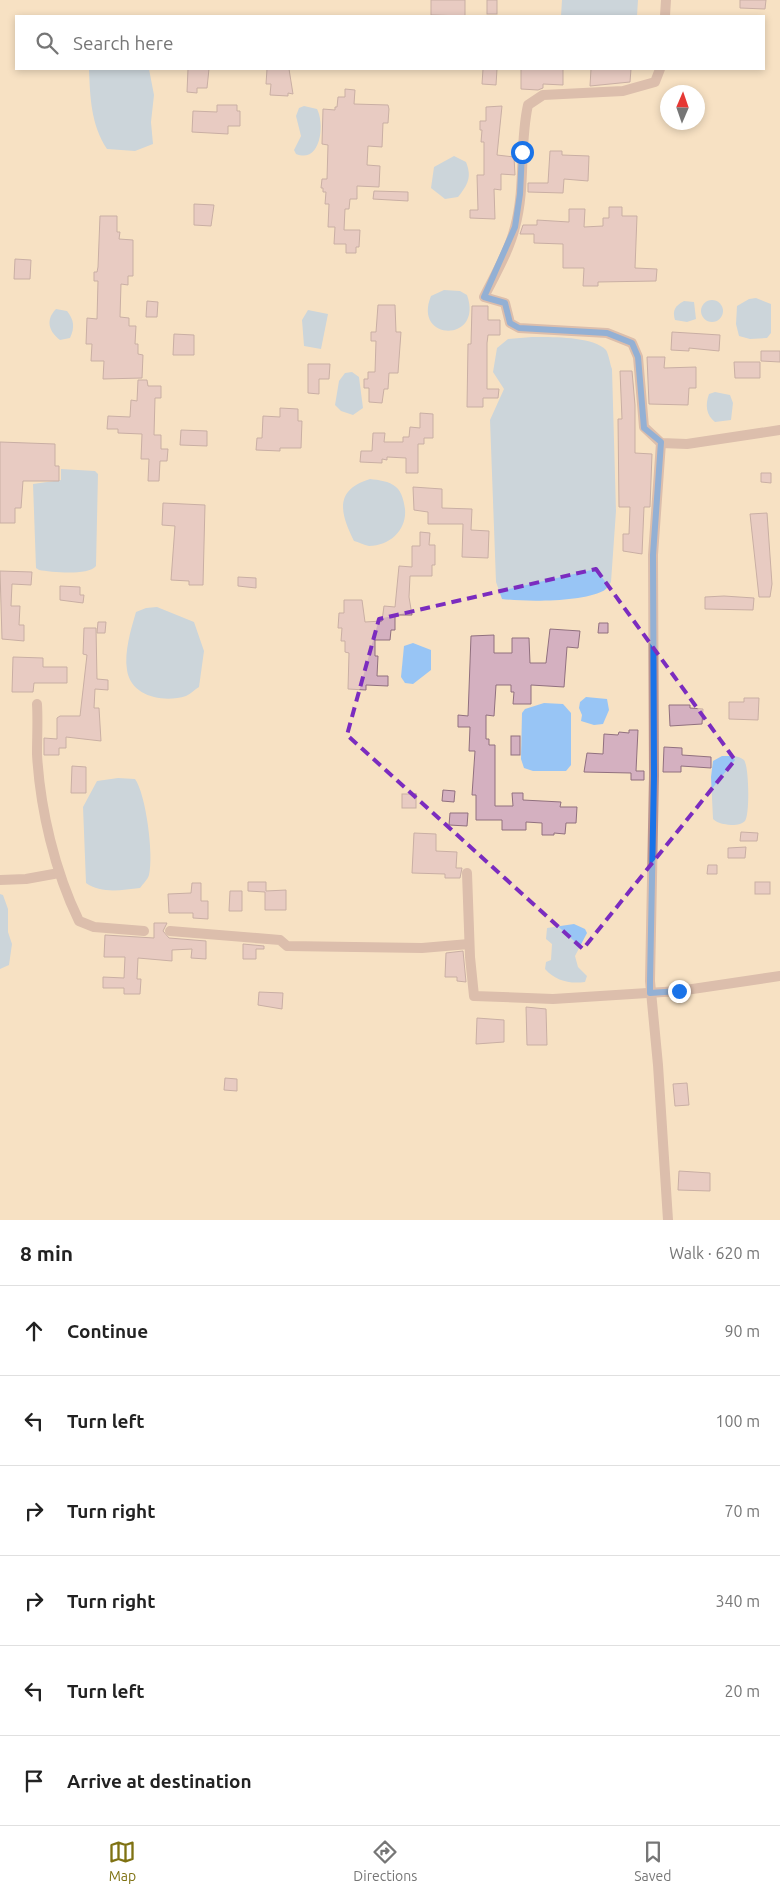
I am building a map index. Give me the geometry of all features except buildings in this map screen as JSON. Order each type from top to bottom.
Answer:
[{"type":"street","points":[[665,15],[666,0]]},
{"type":"street","points":[[660,70],[655,82],[623,91],[543,95],[528,105],[523,125],[520,194],[515,227],[484,297],[505,303],[510,323],[519,328],[607,333],[632,343],[638,357],[644,428],[661,442],[687,444],[780,430]]},
{"type":"street","points":[[661,442],[653,555],[654,776],[650,993],[658,1065],[668,1220]]},
{"type":"street","points":[[37,704],[37,753],[44,804],[59,872],[79,921],[94,927],[144,931]]},
{"type":"street","points":[[0,880],[26,878],[59,872]]},
{"type":"street","points":[[467,873],[469,944],[474,996],[553,999],[650,993],[780,976]]},
{"type":"street","points":[[170,931],[280,940],[287,946],[422,948],[469,944]]},
{"type":"highlighted area","points":[[596,569],[735,760],[583,949],[347,735],[379,619]]},
{"type":"water","points":[[562,0],[638,0],[637,15],[561,15]]},
{"type":"water","points":[[89,70],[149,70],[154,95],[151,122],[153,144],[135,151],[107,149],[95,121],[91,100]]},
{"type":"water","points":[[304,106],[317,109],[321,124],[319,141],[316,148],[304,156],[296,154],[294,150],[301,136],[296,116],[299,108]]},
{"type":"water","points":[[454,156],[466,162],[469,176],[458,197],[445,199],[431,188],[434,167]]},
{"type":"water","points":[[444,290],[460,291],[467,295],[470,311],[466,322],[458,329],[448,331],[439,329],[431,322],[428,311],[431,296]]},
{"type":"water","points":[[756,298],[771,304],[771,333],[767,338],[750,339],[739,336],[736,324],[737,306],[749,299]]},
{"type":"water","points":[[712,300],[720,303],[723,311],[720,319],[712,322],[704,319],[701,311],[704,303]]},
{"type":"water","points":[[684,301],[694,302],[696,319],[687,322],[675,320],[675,309]]},
{"type":"water","points":[[56,309],[67,311],[71,317],[73,330],[70,338],[60,340],[51,330],[50,317]]},
{"type":"water","points":[[308,310],[328,314],[321,349],[304,346],[302,320]]},
{"type":"water","points":[[532,337],[571,338],[600,345],[608,354],[612,369],[616,511],[611,582],[604,590],[594,595],[539,601],[502,599],[496,582],[490,420],[504,389],[493,372],[497,348],[508,339]]},
{"type":"water","points":[[352,372],[359,377],[363,408],[353,415],[341,411],[335,405],[339,381],[345,373]]},
{"type":"water","points":[[715,392],[730,395],[733,403],[731,420],[715,422],[710,416],[707,409],[708,398],[709,394]]},
{"type":"water","points":[[61,469],[95,471],[98,474],[96,566],[85,571],[60,572],[36,568],[33,484],[61,480]]},
{"type":"water","points":[[370,479],[387,482],[398,489],[403,500],[405,516],[400,529],[391,540],[369,546],[354,541],[343,512],[343,504],[345,496],[350,489]]},
{"type":"water","points":[[157,607],[194,622],[204,651],[199,687],[186,696],[168,699],[150,696],[135,686],[127,670],[128,641],[136,612],[146,608]]},
{"type":"water","points":[[413,643],[431,650],[431,670],[413,684],[405,683],[401,677],[404,646]]},
{"type":"water","points":[[586,697],[607,699],[609,710],[603,724],[594,725],[581,721],[580,702]]},
{"type":"water","points":[[544,703],[563,704],[571,713],[571,765],[566,771],[533,771],[524,768],[521,759],[522,713],[525,709]]},
{"type":"water","points":[[722,756],[739,757],[746,764],[748,809],[747,817],[742,823],[723,824],[713,819],[711,777],[713,761]]},
{"type":"water","points":[[118,778],[135,779],[143,798],[150,840],[150,866],[147,880],[140,888],[98,889],[86,883],[83,807],[97,781]]},
{"type":"water","points":[[0,894],[3,895],[8,909],[8,932],[12,944],[9,965],[0,969]]},
{"type":"water","points":[[574,924],[585,929],[587,933],[575,956],[578,967],[587,976],[585,982],[563,981],[545,969],[546,962],[551,960],[552,944],[546,939],[547,928]]},
{"type":"route","points":[[522,152],[520,194],[515,227],[484,297],[505,303],[510,323],[519,328],[607,333],[632,343],[638,357],[640,407],[644,428],[661,442],[658,459],[653,555],[654,776],[650,993],[679,991]]}]
